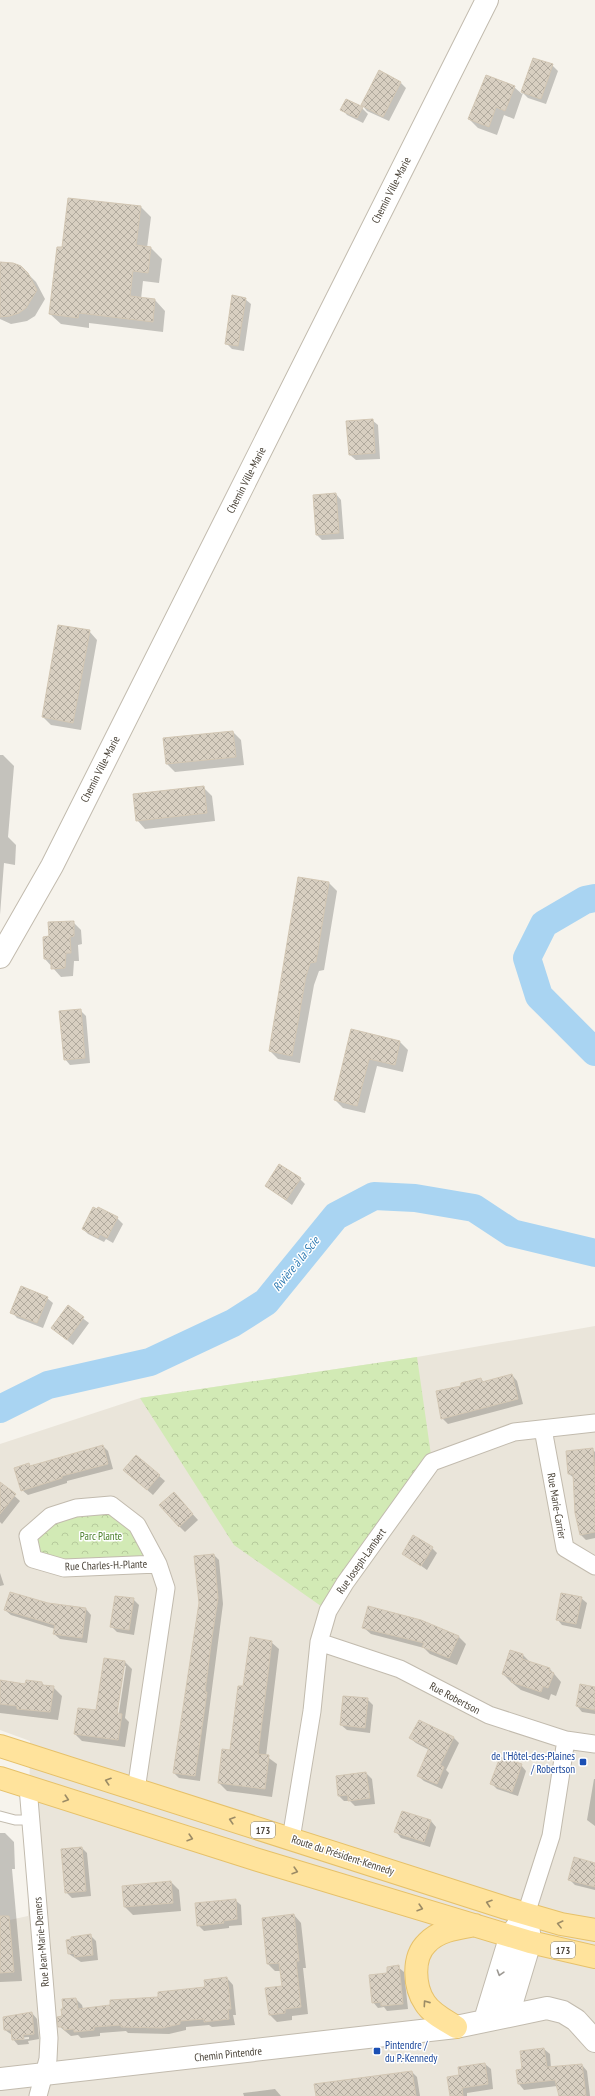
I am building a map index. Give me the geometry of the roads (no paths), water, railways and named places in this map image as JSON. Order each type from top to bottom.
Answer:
[{"type":"main road","name":"Route du Président-Kennedy","points":[[0,1746],[526,1914],[561,1924],[595,1930]]},
{"type":"main road","name":"173","points":[[0,1778],[258,1860],[476,1924],[521,1939],[595,1957]]},
{"type":"main road","points":[[456,2027],[440,2017],[425,2003],[418,1984],[416,1972],[418,1958],[422,1948],[436,1936],[447,1931],[476,1924]]},
{"type":"street","name":"Chemin Ville-Marie","points":[[0,957],[52,866],[487,0]]},
{"type":"street","name":"Rue Joseph-Lambert","points":[[291,1839],[312,1711],[319,1642],[328,1611],[344,1583],[432,1462],[514,1432],[595,1423]]},
{"type":"street","name":"Rue Marie-Carrier","points":[[543,1429],[565,1548],[595,1566]]},
{"type":"street","name":"Rue Charles-H.-Plante","points":[[136,1790],[166,1588],[158,1564],[137,1525],[111,1505],[76,1508],[51,1516],[28,1536],[33,1559],[64,1568],[158,1564]]},
{"type":"street","name":"Rue Robertson","points":[[319,1642],[400,1669],[488,1715],[566,1740],[595,1744]]},
{"type":"street","points":[[508,2015],[526,1914],[552,1836],[566,1740]]},
{"type":"street","name":"Rue Jean-Marie-Demers","points":[[28,1787],[49,2038],[44,2074],[38,2096]]},
{"type":"street","points":[[485,2020],[521,1939]]},
{"type":"street","points":[[456,2027],[547,2008],[563,2012],[576,2020],[595,2041]]},
{"type":"street","name":"Chemin Pintendre","points":[[0,2079],[456,2027]]},
{"type":"lane","points":[[0,1816],[15,1820],[30,1820]]},
{"type":"waterway","name":"Rivière à la Scie","points":[[595,898],[585,900],[544,924],[527,958],[539,996],[595,1052]]},
{"type":"waterway","name":"Rivière à la Scie","points":[[0,1409],[48,1385],[150,1362],[233,1323],[266,1302],[336,1216],[374,1196],[415,1198],[474,1208],[512,1233],[595,1253]]},
{"type":"place","name":"de l'Hôtel-des-Plaines / Robertson","points":[[583,1762]]},
{"type":"place","name":"Pintendre / du P.-Kennedy","points":[[377,2051]]},
{"type":"park label","name":"Parc Plante","points":[[101,1536]]}]
